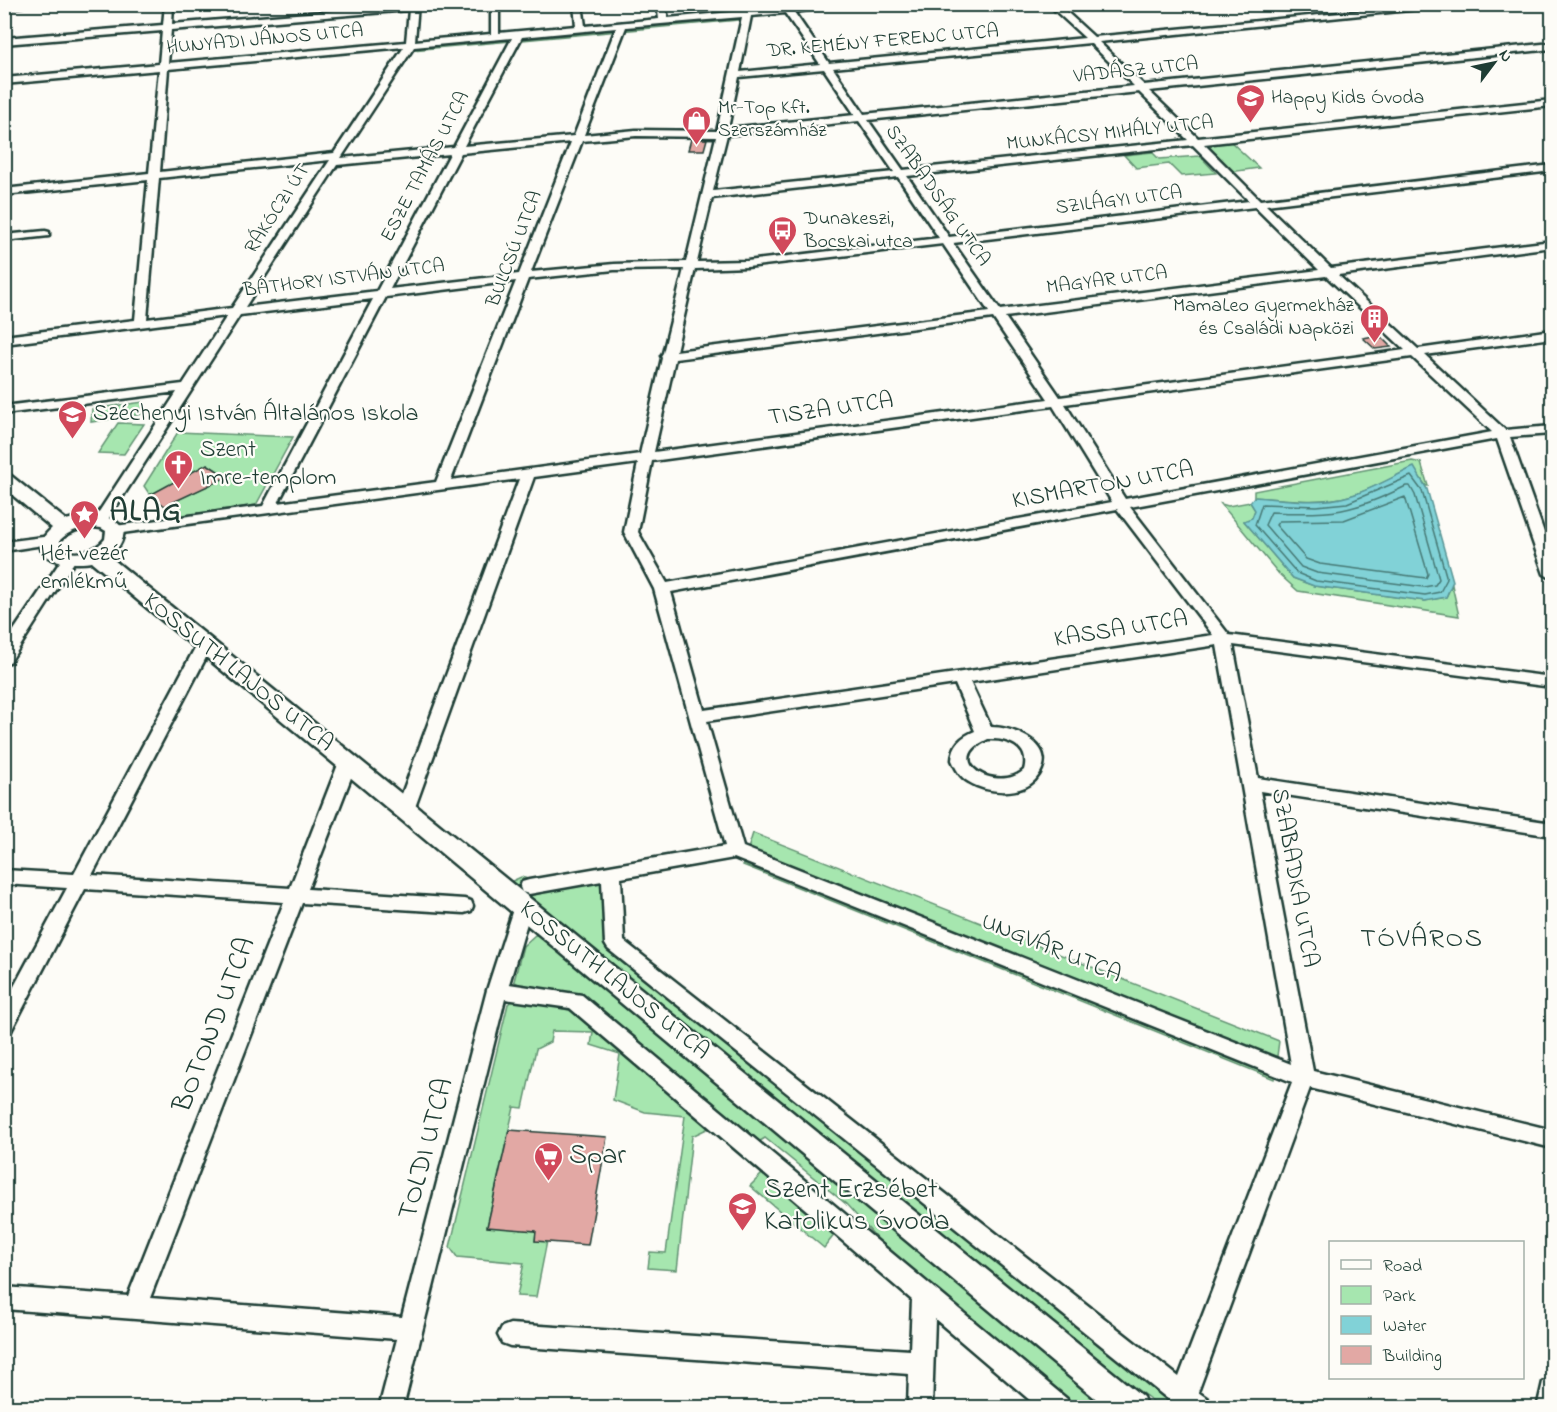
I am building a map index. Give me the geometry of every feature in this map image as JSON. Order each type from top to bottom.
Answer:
[{"type":"street","points":[[4,6],[29,4]]},
{"type":"street","points":[[141,323],[170,4]]},
{"type":"street","points":[[495,4],[495,37]]},
{"type":"street","points":[[578,4],[581,29]]},
{"type":"street","points":[[660,4],[664,22]]},
{"type":"street","name":"HUNYADI JÁNOS UTCA","points":[[4,81],[664,22],[745,9],[788,10],[852,4]]},
{"type":"street","points":[[1052,4],[1142,88],[1195,143],[1328,272],[1502,434],[1552,574]]},
{"type":"street","name":"DR. KEMÉNY FERENC UTCA","points":[[735,75],[1464,4]]},
{"type":"street","points":[[4,41],[414,6]]},
{"type":"street","name":"RÁKÓCZI ÚT","points":[[107,526],[187,387],[410,45],[414,6]]},
{"type":"street","points":[[526,897],[611,872],[735,851],[662,589],[631,532],[667,356],[735,75],[745,9]]},
{"type":"street","name":"SZABADSÁG UTCA","points":[[788,10],[1057,402]]},
{"type":"street","name":"BULCSÚ UTCA","points":[[442,485],[622,25]]},
{"type":"street","name":"ESZE TAMÁS UTCA","points":[[268,509],[518,35]]},
{"type":"street","name":"VADÁSZ UTCA","points":[[4,192],[335,159],[636,133],[722,133],[1552,46]]},
{"type":"street","name":"MUNKÁCSY MIHÁLY UTCA","points":[[707,195],[1552,103]]},
{"type":"street","name":"SZILÁGYI UTCA","points":[[690,267],[747,264],[1552,168]]},
{"type":"street","points":[[4,238],[45,234]]},
{"type":"street","name":"MAGYAR UTCA","points":[[667,356],[1552,244]]},
{"type":"street","name":"BÁTHORY ISTVÁN UTCA","points":[[4,340],[614,267],[690,267]]},
{"type":"street","name":"TISZA UTCA","points":[[107,526],[268,509],[1552,334]]},
{"type":"street","points":[[4,410],[187,387]]},
{"type":"street","name":"SZABADKA UTCA","points":[[1057,402],[1122,506],[1224,639],[1305,1078]]},
{"type":"street","name":"KISMARTON UTCA","points":[[662,589],[1122,506],[1502,434],[1552,430]]},
{"type":"street","points":[[405,810],[528,474]]},
{"type":"street","points":[[4,479],[57,534]]},
{"type":"street","points":[[4,547],[57,534],[82,522],[107,526],[114,540],[95,554],[69,560],[51,551],[57,534]]},
{"type":"street","name":"KOSSUTH LAJOS UTCA","points":[[95,554],[405,810],[526,897],[1132,1407]]},
{"type":"street","points":[[4,658],[9,643],[69,560]]},
{"type":"street","name":"KASSA UTCA","points":[[698,717],[1224,639],[1552,682]]},
{"type":"street","points":[[4,1025],[204,646]]},
{"type":"street","points":[[960,678],[985,733]]},
{"type":"street","name":"BOTOND UTCA","points":[[135,1308],[348,762]]},
{"type":"street","points":[[1250,783],[1552,829]]},
{"type":"street","name":"UNGVÁR UTCA","points":[[735,851],[1305,1078],[1552,1138]]},
{"type":"street","name":"KOSSUTH LAJOS UTCA","points":[[611,872],[615,944],[1191,1402]]},
{"type":"street","points":[[4,877],[464,906]]},
{"type":"street","name":"TOLDI UTCA","points":[[391,1407],[497,990],[526,897]]},
{"type":"street","points":[[497,990],[575,1001],[1058,1407]]},
{"type":"street","points":[[1191,1402],[1305,1078]]},
{"type":"street","points":[[920,1407],[924,1295]]},
{"type":"street","points":[[4,1298],[410,1329]]},
{"type":"street","points":[[510,1335],[921,1363]]},
{"type":"street","points":[[1549,1407],[1552,1391]]},
{"type":"green space","points":[[738,12],[738,20],[413,50],[416,42]]},
{"type":"green space","points":[[1230,141],[1259,168],[1230,172],[1205,148],[1208,144]]},
{"type":"green space","points":[[1152,152],[1159,159],[1200,156],[1216,173],[1181,176],[1169,164],[1136,168],[1124,155]]},
{"type":"green space","points":[[143,402],[142,414],[91,422],[92,409]]},
{"type":"green space","points":[[118,423],[144,424],[124,454],[98,453]]},
{"type":"green space","points":[[178,432],[293,437],[256,505],[179,516],[165,506],[227,477],[207,464],[150,495],[144,486]]},
{"type":"green space","points":[[1412,461],[1421,463],[1428,486],[1413,468],[1349,496],[1327,500],[1254,497],[1254,491]]},
{"type":"green space","points":[[1250,502],[1255,510],[1252,518],[1244,521],[1293,578],[1314,586],[1425,601],[1446,597],[1452,585],[1459,616],[1298,591],[1279,574],[1221,504],[1228,506]]},
{"type":"green space","points":[[753,833],[1279,1041],[1274,1079],[743,865]]},
{"type":"green space","points":[[521,877],[535,881],[594,879],[602,883],[613,951],[1189,1407],[1161,1407],[1012,1297],[510,882]]},
{"type":"green space","points":[[535,935],[544,936],[1110,1407],[1071,1407],[928,1287],[884,1246],[846,1204],[765,1138],[757,1143],[577,996],[520,985],[514,981],[523,946]]},
{"type":"green space","points":[[521,999],[577,1012],[711,1127],[692,1136],[677,1270],[648,1268],[650,1252],[666,1253],[685,1116],[645,1112],[613,1100],[620,1054],[591,1045],[593,1032],[552,1031],[550,1042],[536,1049],[523,1108],[514,1107],[487,1226],[536,1231],[535,1241],[547,1241],[536,1297],[517,1296],[524,1263],[457,1257],[450,1247],[508,1004],[513,1000]]},
{"type":"green space","points":[[764,1172],[835,1234],[824,1248],[750,1186]]},
{"type":"water","points":[[1414,467],[1427,489],[1453,581],[1446,597],[1425,601],[1314,586],[1293,578],[1244,521],[1252,518],[1255,510],[1250,502],[1254,497],[1302,501],[1338,499],[1366,490]]},
{"type":"building","name":"Mr-Top Kft. Szerszámház","points":[[691,139],[707,139],[704,150],[688,150]]},
{"type":"building","name":"MamaLeo Gyermekház és Családi Napközi","points":[[1379,335],[1391,347],[1375,349],[1363,338]]},
{"type":"building","name":"Szent Imre-templom","points":[[207,464],[227,477],[165,506],[150,495]]},
{"type":"building","name":"Spar","points":[[509,1130],[607,1137],[588,1245],[535,1241],[536,1231],[487,1227]]},
{"type":"place","name":"Happy Kids Óvoda","points":[[1250,124]]},
{"type":"place","name":"Mr-Top Kft. Szerszámház","points":[[697,146]]},
{"type":"place","name":"Dunakeszi, Bocskai utca","points":[[783,256]]},
{"type":"place","name":"MamaLeo Gyermekház és Családi Napközi","points":[[1375,344]]},
{"type":"place","name":"Széchenyi István Általános Iskola","points":[[72,440]]},
{"type":"place","name":"Szent Imre-templom","points":[[179,490]]},
{"type":"place","name":"Hét vezér emlékmű","points":[[84,540]]},
{"type":"place","name":"Spar","points":[[548,1182]]},
{"type":"place","name":"Szent Erzsébet Katolikus Óvoda","points":[[743,1232]]},
{"type":"district","name":"ALAG","points":[[146,513]]},
{"type":"district","name":"TÓVÁROS","points":[[1422,939]]}]
